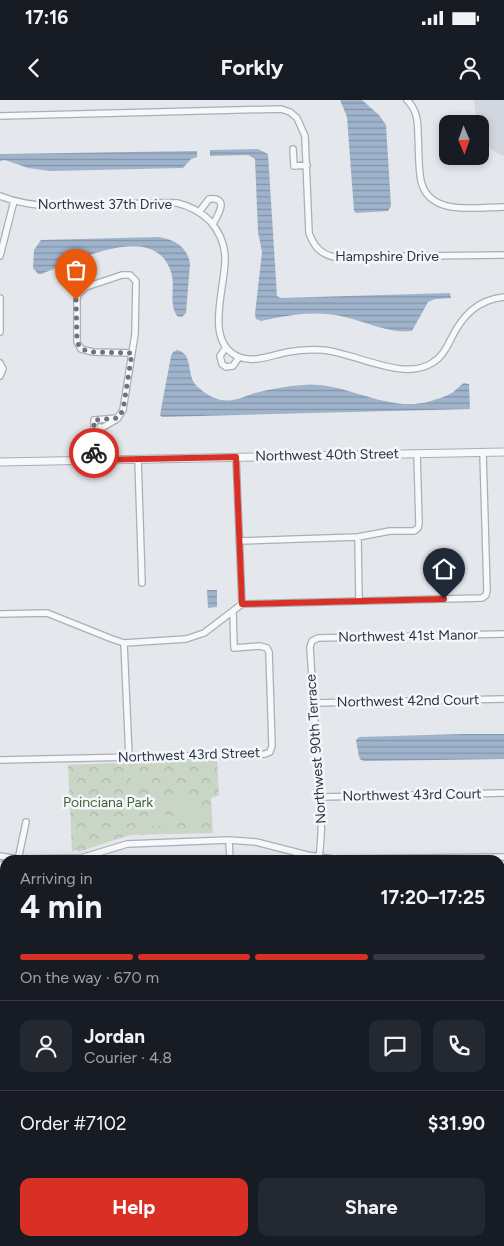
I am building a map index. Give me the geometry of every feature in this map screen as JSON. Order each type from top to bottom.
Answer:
[{"type":"street","points":[[407,100],[417,116],[420,179],[427,195],[445,206],[504,207]]},
{"type":"street","name":"Hampshire Drive","points":[[0,116],[282,109],[290,112],[297,118],[302,125],[305,136],[309,233],[312,243],[318,250],[334,257],[504,255]]},
{"type":"street","points":[[293,149],[295,173]]},
{"type":"street","points":[[294,166],[307,165]]},
{"type":"street","name":"Northwest 37th Drive","points":[[0,196],[14,201],[49,206],[177,203],[199,212],[207,218],[221,238],[225,255],[218,329],[226,347],[220,356],[222,364],[226,367],[233,366],[239,357]]},
{"type":"street","points":[[199,212],[209,199],[220,201],[222,206],[220,212],[212,224]]},
{"type":"street","points":[[0,256],[14,201]]},
{"type":"street","points":[[100,429],[118,418],[123,410],[132,353],[135,334],[136,281],[130,275],[122,275],[86,287],[78,294],[76,300],[77,342],[81,349],[93,352],[132,353]]},
{"type":"street","points":[[226,347],[239,357],[246,358],[259,359],[300,351],[323,350],[404,370],[418,369],[440,357],[461,321],[474,307],[490,300],[504,297]]},
{"type":"street","points":[[0,298],[0,332]]},
{"type":"street","points":[[0,362],[3,370],[0,376]]},
{"type":"street","points":[[98,460],[94,420],[118,418]]},
{"type":"street","points":[[98,460],[100,419]]},
{"type":"street","name":"Northwest 40th Street","points":[[0,462],[504,452]]},
{"type":"street","points":[[0,614],[47,613],[124,642],[193,637],[204,633],[242,604],[482,598],[486,595],[487,590],[483,453]]},
{"type":"street","points":[[239,541],[358,537],[390,531],[414,531],[418,528],[419,524],[417,454]]},
{"type":"street","points":[[236,457],[242,604]]},
{"type":"street","points":[[138,459],[142,583]]},
{"type":"street","points":[[358,537],[359,601]]},
{"type":"street","name":"Northwest 43rd Street","points":[[0,760],[265,754],[270,752],[272,746],[269,652],[267,648],[260,646],[234,648],[233,611]]},
{"type":"street","name":"Northwest 41st Manor","points":[[312,641],[318,638],[504,634]]},
{"type":"street","name":"Northwest 90th Terrace","points":[[312,641],[310,647],[313,703],[321,797],[322,836],[319,855]]},
{"type":"street","points":[[124,642],[129,757]]},
{"type":"street","name":"Northwest 42nd Court","points":[[313,703],[504,699]]},
{"type":"street","name":"Northwest 43rd Court","points":[[321,797],[504,793]]},
{"type":"street","points":[[18,855],[26,822]]},
{"type":"street","points":[[229,840],[230,855]]},
{"type":"street","points":[[91,855],[126,844],[229,840],[256,842],[307,855]]},
{"type":"shaded area","points":[[474,100],[504,100],[504,156],[489,147],[489,115],[476,115]]},
{"type":"green space","name":"Poinciana Park","points":[[217,759],[219,795],[211,798],[213,833],[130,835],[78,852],[78,850],[72,851],[68,765]]},
{"type":"green space","points":[[149,775],[149,786],[131,787],[131,776]]},
{"type":"green space","points":[[200,795],[202,821],[175,823],[174,797]]},
{"type":"green space","points":[[165,800],[166,826],[150,826],[149,801]]},
{"type":"water","points":[[340,100],[362,100],[379,115],[386,125],[391,206],[388,211],[356,213],[354,211],[347,117]]},
{"type":"water","points":[[258,149],[268,154],[277,296],[281,298],[450,293],[451,298],[435,299],[428,302],[412,331],[395,331],[345,317],[323,314],[292,315],[261,321],[256,319],[262,252],[258,232],[255,159],[248,155],[210,156],[210,150]]},
{"type":"water","points":[[197,151],[197,157],[191,159],[183,168],[50,171],[28,168],[5,160],[0,161],[0,154]]},
{"type":"water","points":[[158,237],[175,242],[189,258],[186,313],[182,317],[177,316],[174,311],[171,272],[162,256],[148,248],[131,246],[112,249],[92,254],[41,274],[38,274],[33,268],[34,250],[41,240]]},
{"type":"water","points":[[177,350],[182,352],[188,359],[195,384],[207,394],[221,400],[234,400],[285,387],[320,385],[383,401],[415,404],[431,401],[452,393],[464,383],[469,384],[470,409],[162,417],[160,415],[171,356]]},
{"type":"water","points":[[207,590],[217,590],[217,607],[208,608]]},
{"type":"water","points":[[504,734],[504,759],[365,761],[359,757],[356,740],[359,737]]},
{"type":"way so far","points":[[76,300],[77,342],[81,349],[93,352],[132,353],[123,410],[118,418],[94,420],[94,453]]},
{"type":"route","points":[[94,453],[95,460],[236,457],[242,604],[444,599]]}]
